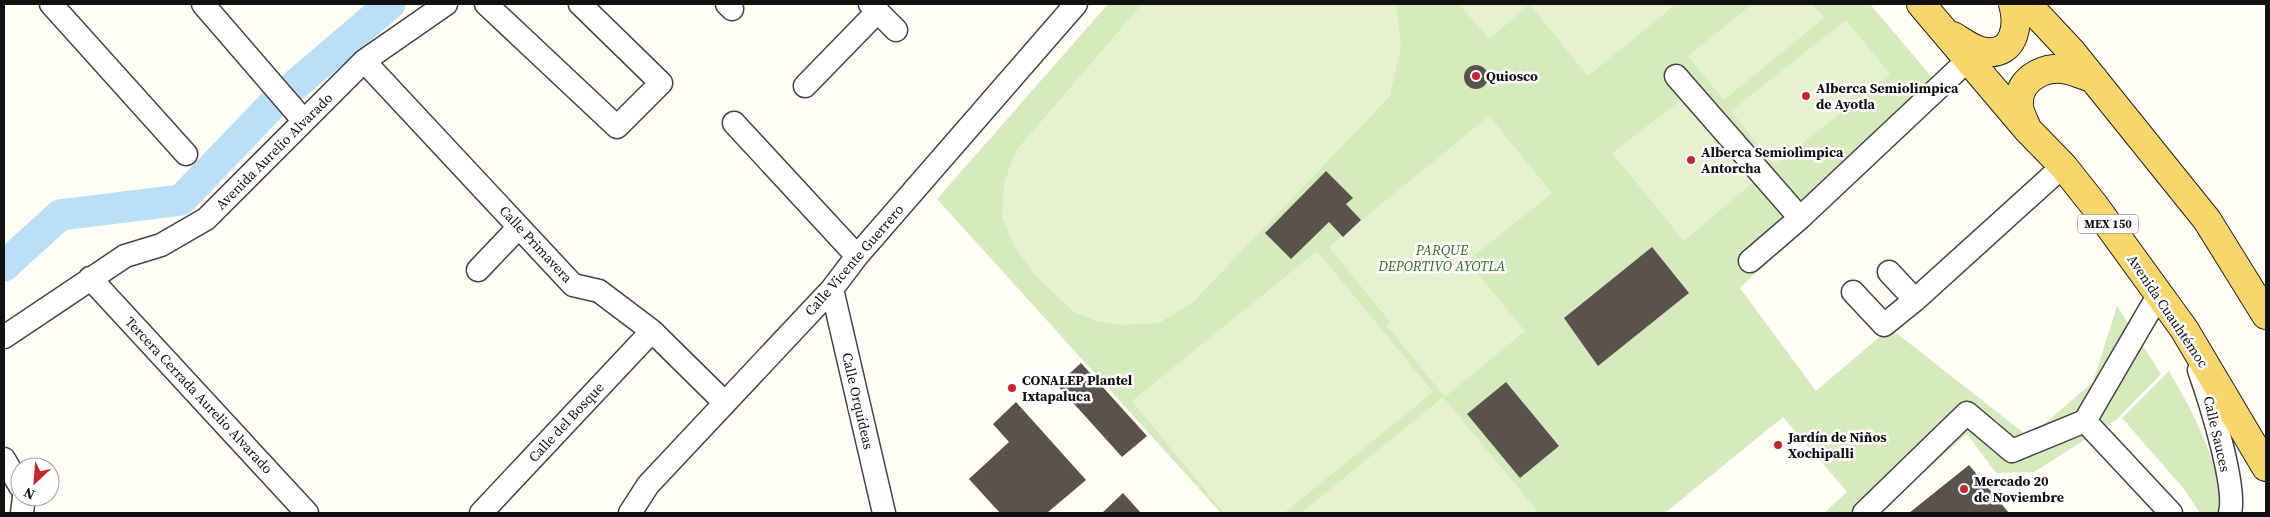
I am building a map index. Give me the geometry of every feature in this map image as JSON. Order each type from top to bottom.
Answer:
[{"type":"main road","name":"Avenida Cuauhtémoc","points":[[1921,4],[1941,30],[2027,129],[2063,166],[2159,294],[2184,329],[2266,467]]},
{"type":"main road","points":[[1941,30],[1977,50],[1987,52],[1998,51],[2006,47],[2013,39],[2017,28],[2014,4]]},
{"type":"main road","points":[[2027,4],[2071,51],[2207,220],[2266,315]]},
{"type":"main road","points":[[2027,129],[2018,104],[2021,90],[2029,78],[2046,70],[2067,69],[2094,79]]},
{"type":"street","points":[[51,4],[186,154]]},
{"type":"street","points":[[203,4],[304,121]]},
{"type":"street","name":"Avenida Aurelio Alvarado","points":[[4,337],[125,256],[161,245],[206,219],[364,61],[446,4]]},
{"type":"street","points":[[486,4],[617,127],[661,83],[580,4]]},
{"type":"street","name":"Calle Vicente Guerrero","points":[[630,513],[648,485],[832,289],[857,256],[1076,4]]},
{"type":"street","points":[[805,86],[874,8],[896,30]]},
{"type":"street","points":[[1750,261],[1800,218],[1968,60]]},
{"type":"street","name":"Calle Primavera","points":[[364,61],[573,285],[599,291],[652,331],[725,404]]},
{"type":"street","points":[[1676,76],[1800,218]]},
{"type":"street","points":[[734,123],[857,256]]},
{"type":"street","points":[[1853,292],[1884,325],[1915,300],[2063,166]]},
{"type":"street","points":[[478,270],[519,227]]},
{"type":"street","points":[[1890,272],[1915,300]]},
{"type":"street","name":"Tercera Cerrada Aurelio Alvarado","points":[[90,278],[296,509]]},
{"type":"street","name":"Calle Orquídeas","points":[[832,289],[884,513]]},
{"type":"street","points":[[1864,513],[1967,413],[2012,451],[2085,422],[2159,294]]},
{"type":"street","name":"Calle Sauces","points":[[2184,329],[2214,413],[2227,478],[2230,513]]},
{"type":"street","name":"Calle del Bosque","points":[[481,513],[652,331]]},
{"type":"street","points":[[2085,422],[2170,513]]},
{"type":"green space","name":"PARQUE DEPORTIVO AYOTLA","points":[[1108,4],[1870,4],[1947,95],[1740,288],[1816,391],[1890,328],[2029,437],[2093,382],[2117,306],[2161,374],[2116,420],[2034,472],[1996,473],[1967,434],[1878,513],[1824,513],[1847,492],[1783,417],[1665,513],[1221,513],[937,199]]},
{"type":"green space","points":[[1142,4],[1396,4],[1401,46],[1390,96],[1192,303],[1159,323],[1120,325],[1096,321],[1074,312],[1037,277],[1015,248],[1002,217],[1004,183],[1015,152]]},
{"type":"green space","points":[[1459,4],[1530,4],[1489,39]]},
{"type":"green space","points":[[1534,4],[1676,4],[1588,76],[1531,6]]},
{"type":"green space","points":[[1752,4],[1812,4],[1824,18],[1724,100],[1688,56]]},
{"type":"green space","name":"Alberca Semiolimpica de Ayotla","points":[[1846,20],[1890,74],[1775,165],[1731,111]]},
{"type":"green space","name":"Alberca Semiolìmpica Antorcha","points":[[1701,85],[1771,167],[1684,241],[1612,153]]},
{"type":"green space","points":[[1489,116],[1552,193],[1467,261],[1525,331],[1445,397],[1387,326],[1390,322],[1329,247]]},
{"type":"green space","points":[[1317,251],[1433,392],[1284,513],[1224,513],[1132,401]]},
{"type":"green space","points":[[2169,371],[2188,404],[2211,457],[2220,494],[2222,513],[2200,513],[2184,489],[2122,418]]},
{"type":"green space","points":[[1443,397],[1539,513],[1301,513]]},
{"type":"building","name":"Quiosco","points":[[1476,65],[1485,68],[1488,77],[1485,86],[1476,89],[1467,86],[1464,77],[1467,68]]},
{"type":"building","points":[[1326,171],[1353,198],[1346,204],[1361,220],[1343,237],[1329,222],[1291,259],[1265,233]]},
{"type":"building","points":[[1652,247],[1689,293],[1598,366],[1564,318]]},
{"type":"building","points":[[1081,363],[1147,436],[1122,457],[1057,385]]},
{"type":"building","points":[[1506,382],[1559,446],[1520,478],[1467,414]]},
{"type":"building","points":[[1016,402],[1086,480],[1047,513],[1000,513],[969,479],[1009,442],[993,424]]},
{"type":"building","name":"Mercado 20 de Noviembre","points":[[1969,465],[2009,513],[1909,513]]},
{"type":"building","points":[[1123,493],[1141,513],[1102,513]]},
{"type":"waterway","points":[[295,85],[390,4]]},
{"type":"waterway","points":[[4,266],[60,215],[181,200],[278,99]]},
{"type":"place","name":"Quiosco","points":[[1476,76]]},
{"type":"place","name":"Alberca Semiolimpica de Ayotla","points":[[1806,96]]},
{"type":"place","name":"Alberca Semiolìmpica Antorcha","points":[[1691,160]]},
{"type":"place","name":"CONALEP Plantel Ixtapaluca","points":[[1012,388]]},
{"type":"place","name":"Jardín de Niños Xochipalli","points":[[1778,445]]},
{"type":"place","name":"Mercado 20 de Noviembre","points":[[1964,489]]}]
